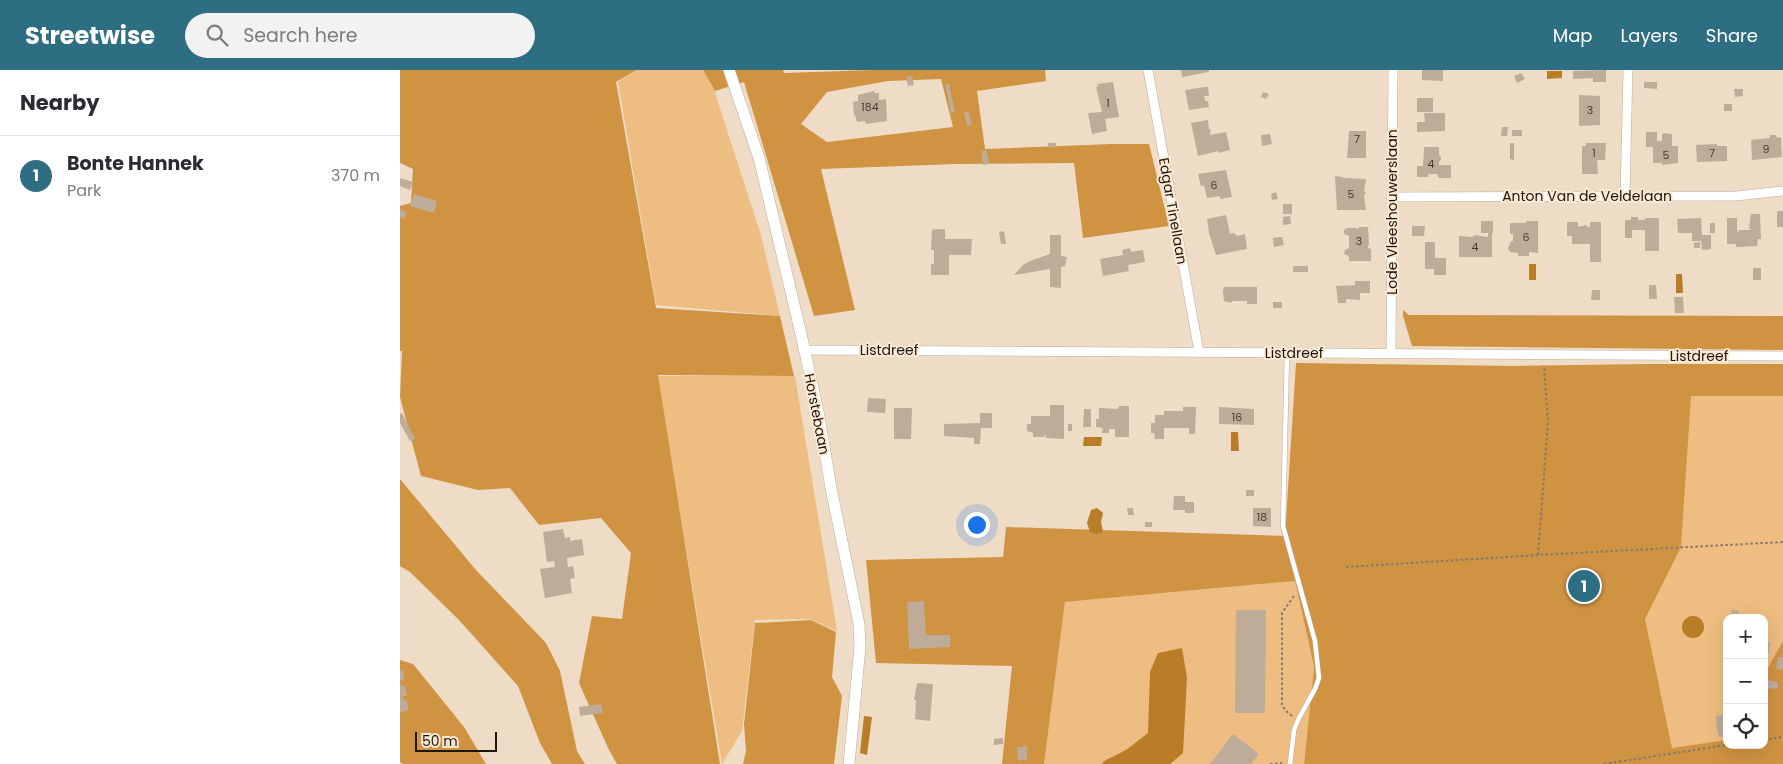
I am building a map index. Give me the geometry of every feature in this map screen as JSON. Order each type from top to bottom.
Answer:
[{"type":"street","name":"Horstebaan","points":[[729,70],[759,158],[818,411],[831,488],[859,624],[860,647],[849,764]]},
{"type":"street","name":"Edgar Tinellaan","points":[[1148,70],[1198,352]]},
{"type":"street","name":"Lode Vleeshouwerslaan","points":[[1391,353],[1393,70]]},
{"type":"street","points":[[1625,196],[1628,70]]},
{"type":"street","name":"Anton Van de Veldelaan","points":[[1391,197],[1736,196],[1783,191]]},
{"type":"street","name":"Listdreef","points":[[804,350],[1783,356]]},
{"type":"lane","points":[[1288,353],[1283,526],[1315,641],[1319,678],[1298,720],[1293,734],[1288,764]]},
{"type":"path","points":[[1538,555],[1548,423],[1543,356]]},
{"type":"path","points":[[1346,567],[1783,542]]},
{"type":"path","points":[[1298,720],[1285,710],[1282,704],[1282,613],[1300,589]]},
{"type":"path","points":[[1768,739],[1783,737]]},
{"type":"path","points":[[1604,764],[1723,746]]},
{"type":"path","points":[[1270,764],[1288,764]]},
{"type":"shaded area","points":[[400,70],[637,70],[616,82],[656,308],[780,316],[794,376],[658,375],[720,764],[617,764],[609,750],[579,683],[592,616],[622,619],[631,553],[601,518],[539,525],[510,488],[478,490],[421,476],[400,397],[402,351],[400,351],[400,206],[411,203],[413,169],[400,163]]},
{"type":"shaded area","points":[[638,70],[703,70],[714,90],[761,235],[780,316],[656,305],[618,82]]},
{"type":"shaded area","points":[[703,70],[783,70],[784,73],[873,70],[1045,70],[1046,81],[977,91],[985,149],[1149,144],[1169,226],[1083,238],[1074,163],[956,164],[821,169],[855,310],[814,316],[744,82],[715,91]],"holes":[[[941,79],[953,127],[827,142],[801,124],[827,92],[888,81]]]},
{"type":"shaded area","points":[[1547,71],[1562,71],[1562,78],[1547,79]]},
{"type":"shaded area","points":[[1529,264],[1536,264],[1536,280],[1529,280]]},
{"type":"shaded area","points":[[1676,274],[1682,274],[1683,293],[1676,293]]},
{"type":"shaded area","points":[[1403,310],[1409,315],[1783,316],[1783,350],[1412,346]]},
{"type":"shaded area","points":[[1296,363],[1514,366],[1783,364],[1783,396],[1691,396],[1681,547],[1645,619],[1672,748],[1723,741],[1723,749],[1768,749],[1768,668],[1783,641],[1783,764],[1304,764],[1314,667],[1295,581],[1065,602],[1044,764],[1002,764],[1012,666],[876,663],[866,560],[1003,557],[1006,527],[1285,536]]},
{"type":"shaded area","points":[[657,376],[795,376],[837,631],[810,619],[755,620],[742,731],[722,764]]},
{"type":"shaded area","points":[[1691,396],[1783,396],[1783,764],[1379,764]]},
{"type":"shaded area","points":[[1231,432],[1238,432],[1239,451],[1231,451]]},
{"type":"shaded area","points":[[1084,437],[1102,437],[1101,446],[1083,446]]},
{"type":"shaded area","points":[[400,479],[476,570],[546,643],[560,671],[577,751],[585,764],[552,764],[540,743],[518,686],[459,620],[410,572],[400,566]]},
{"type":"shaded area","points":[[1097,508],[1103,513],[1101,522],[1103,532],[1096,534],[1090,532],[1087,523],[1091,510]]},
{"type":"shaded area","points":[[1295,581],[1314,667],[1304,764],[1044,764],[1065,602]]},
{"type":"shaded area","points":[[1693,616],[1701,619],[1704,627],[1701,635],[1693,638],[1685,635],[1682,627],[1685,619]]},
{"type":"shaded area","points":[[811,620],[836,632],[832,677],[842,696],[834,764],[743,764],[746,751],[744,724],[755,623]]},
{"type":"shaded area","points":[[1182,648],[1187,678],[1183,753],[1170,764],[1102,764],[1104,761],[1126,750],[1148,733],[1150,672],[1158,653]]},
{"type":"shaded area","points":[[400,660],[413,664],[464,727],[486,764],[403,764],[400,762]]},
{"type":"shaded area","points":[[864,716],[872,717],[867,755],[860,753]]},
{"type":"building","points":[[1181,70],[1209,70],[1209,72],[1182,77]]},
{"type":"building","points":[[1422,70],[1443,70],[1443,81],[1422,80]]},
{"type":"building","points":[[1606,70],[1606,82],[1593,82],[1593,78],[1573,79],[1573,71]]},
{"type":"building","points":[[1521,73],[1525,79],[1517,83],[1514,76]]},
{"type":"building","points":[[912,76],[914,85],[908,86],[906,77]]},
{"type":"building","points":[[1113,82],[1119,117],[1105,119],[1107,131],[1092,134],[1088,113],[1102,112],[1096,87],[1098,87],[1097,84]]},
{"type":"building","points":[[1644,82],[1657,82],[1657,89],[1644,88]]},
{"type":"building","points":[[949,83],[955,112],[951,113],[945,84]]},
{"type":"building","points":[[1208,87],[1209,96],[1204,96],[1205,101],[1208,101],[1209,107],[1189,110],[1185,90]]},
{"type":"building","points":[[1734,89],[1743,89],[1743,96],[1735,97]]},
{"type":"building","points":[[874,91],[879,93],[879,100],[886,99],[887,121],[866,124],[865,121],[857,122],[854,115],[853,102],[858,101],[858,95]]},
{"type":"building","points":[[1263,92],[1269,94],[1266,99],[1261,97]]},
{"type":"building","points":[[1579,95],[1600,96],[1600,125],[1579,126]]},
{"type":"building","points":[[1417,98],[1433,98],[1433,112],[1417,112]]},
{"type":"building","points":[[1724,104],[1732,104],[1732,111],[1724,111]]},
{"type":"building","points":[[968,111],[972,125],[967,126],[964,112]]},
{"type":"building","points":[[1424,113],[1445,113],[1445,131],[1417,132],[1417,122],[1425,122]]},
{"type":"building","points":[[1208,120],[1209,129],[1211,130],[1210,135],[1226,132],[1230,150],[1198,156],[1191,123]]},
{"type":"building","points":[[1502,127],[1508,127],[1507,136],[1501,136]]},
{"type":"building","points":[[1512,130],[1522,130],[1522,136],[1512,136]]},
{"type":"building","points":[[1349,131],[1366,131],[1366,158],[1347,158]]},
{"type":"building","points":[[1646,132],[1657,132],[1657,141],[1662,141],[1662,134],[1664,133],[1672,134],[1672,146],[1678,146],[1678,163],[1662,165],[1662,163],[1653,163],[1653,147],[1646,147]]},
{"type":"building","points":[[1270,134],[1272,144],[1262,146],[1261,135]]},
{"type":"building","points":[[1770,135],[1776,135],[1777,138],[1781,137],[1782,157],[1752,160],[1751,140],[1770,138]]},
{"type":"building","points":[[1048,143],[1056,143],[1056,147],[1048,147]]},
{"type":"building","points":[[1510,143],[1514,143],[1514,160],[1510,159]]},
{"type":"building","points":[[1586,143],[1606,143],[1605,160],[1597,160],[1598,174],[1582,174],[1582,146],[1586,146]]},
{"type":"building","points":[[1717,144],[1717,146],[1727,146],[1727,161],[1697,162],[1696,145]]},
{"type":"building","points":[[1424,147],[1439,147],[1441,160],[1439,165],[1451,165],[1451,178],[1439,178],[1437,174],[1428,174],[1428,177],[1417,177],[1417,166],[1423,166]]},
{"type":"building","points":[[986,150],[989,164],[983,165],[981,151]]},
{"type":"building","points":[[1226,170],[1232,197],[1220,199],[1220,196],[1207,198],[1204,185],[1201,186],[1198,174]]},
{"type":"building","points":[[1335,176],[1366,179],[1364,191],[1366,193],[1364,196],[1366,210],[1337,210]]},
{"type":"building","points":[[400,178],[413,182],[410,190],[400,186]]},
{"type":"building","points":[[1276,192],[1278,199],[1272,200],[1271,194]]},
{"type":"building","points":[[414,194],[437,201],[434,213],[410,206]]},
{"type":"building","points":[[1283,204],[1292,204],[1292,214],[1283,214]]},
{"type":"building","points":[[400,210],[407,212],[404,219],[400,217]]},
{"type":"building","points":[[1777,211],[1783,211],[1783,227],[1777,227]]},
{"type":"building","points":[[1751,214],[1760,214],[1761,239],[1758,239],[1757,246],[1736,247],[1736,244],[1727,244],[1727,218],[1737,218],[1737,232],[1739,232],[1738,230],[1751,230],[1749,229]]},
{"type":"building","points":[[1226,215],[1230,234],[1234,233],[1237,236],[1245,234],[1247,249],[1216,255],[1207,219]]},
{"type":"building","points":[[1290,216],[1291,224],[1283,225],[1283,217]]},
{"type":"building","points":[[1631,217],[1638,217],[1638,220],[1659,218],[1659,251],[1645,251],[1645,230],[1632,230],[1632,238],[1625,238],[1625,220],[1631,220]]},
{"type":"building","points":[[1701,218],[1702,235],[1711,235],[1711,249],[1702,250],[1701,241],[1692,241],[1692,233],[1678,233],[1677,219]]},
{"type":"building","points":[[1481,221],[1493,221],[1492,257],[1459,257],[1459,236],[1472,237],[1475,235],[1488,237],[1488,233],[1481,233]]},
{"type":"building","points":[[1526,221],[1538,221],[1538,253],[1529,252],[1529,256],[1518,256],[1518,253],[1510,252],[1508,248],[1511,241],[1513,241],[1513,234],[1510,234],[1510,223],[1526,223]]},
{"type":"building","points":[[1567,222],[1578,222],[1578,227],[1587,225],[1587,227],[1590,227],[1590,222],[1601,222],[1601,262],[1590,262],[1590,244],[1572,244],[1572,236],[1567,236]]},
{"type":"building","points":[[1710,223],[1715,223],[1715,233],[1710,233]]},
{"type":"building","points":[[1412,226],[1425,226],[1424,236],[1412,236]]},
{"type":"building","points":[[1359,227],[1368,227],[1368,248],[1371,249],[1371,261],[1349,261],[1349,256],[1344,254],[1345,250],[1349,248],[1349,236],[1344,234],[1344,230],[1347,228],[1357,228],[1358,230]]},
{"type":"building","points":[[945,229],[945,239],[972,239],[971,255],[949,255],[949,275],[931,275],[931,264],[934,264],[934,250],[931,250],[932,230]]},
{"type":"building","points":[[1004,231],[1006,244],[1001,244],[999,232]]},
{"type":"building","points":[[1050,235],[1061,235],[1061,256],[1067,257],[1065,266],[1061,267],[1061,288],[1050,287],[1050,269],[1014,275],[1023,265],[1050,254]]},
{"type":"building","points":[[1282,237],[1284,245],[1274,247],[1273,238]]},
{"type":"building","points":[[1425,242],[1435,242],[1435,258],[1446,258],[1446,275],[1434,275],[1434,269],[1425,269]]},
{"type":"building","points":[[1700,242],[1700,248],[1694,248],[1694,243]]},
{"type":"building","points":[[1130,248],[1131,252],[1143,250],[1145,262],[1128,265],[1129,271],[1103,276],[1100,259],[1123,255],[1122,250]]},
{"type":"building","points":[[1293,266],[1308,266],[1308,272],[1293,272]]},
{"type":"building","points":[[1753,268],[1761,268],[1761,280],[1753,280]]},
{"type":"building","points":[[1355,281],[1370,281],[1370,293],[1360,293],[1360,300],[1346,299],[1346,303],[1338,303],[1336,286],[1355,285]]},
{"type":"building","points":[[1649,285],[1656,285],[1657,299],[1649,299]]},
{"type":"building","points":[[1224,287],[1257,287],[1257,304],[1247,304],[1247,301],[1232,301],[1231,303],[1224,301]]},
{"type":"building","points":[[1592,290],[1600,290],[1600,300],[1591,300]]},
{"type":"building","points":[[1674,297],[1683,297],[1684,313],[1675,313]]},
{"type":"building","points":[[1273,302],[1282,302],[1282,308],[1273,308]]},
{"type":"building","points":[[868,398],[886,399],[885,413],[867,412]]},
{"type":"building","points":[[1050,405],[1064,405],[1064,439],[1046,438],[1046,433],[1045,437],[1033,437],[1033,433],[1027,431],[1027,424],[1031,424],[1031,416],[1050,416]]},
{"type":"building","points":[[1119,406],[1129,406],[1129,437],[1115,437],[1115,429],[1109,429],[1109,433],[1102,433],[1103,428],[1096,427],[1096,419],[1099,419],[1099,408],[1118,409]]},
{"type":"building","points":[[1183,407],[1196,407],[1195,434],[1189,434],[1189,428],[1164,428],[1164,439],[1155,439],[1154,433],[1151,433],[1151,423],[1155,423],[1155,415],[1164,415],[1164,411],[1183,411]]},
{"type":"building","points":[[1219,407],[1254,409],[1254,425],[1219,424]]},
{"type":"building","points":[[894,408],[912,408],[911,439],[894,439]]},
{"type":"building","points":[[1084,409],[1091,409],[1091,427],[1083,427]]},
{"type":"building","points":[[402,413],[415,439],[410,441],[400,423],[400,414]]},
{"type":"building","points":[[980,413],[992,413],[992,428],[981,428],[980,444],[974,444],[974,438],[944,436],[944,424],[980,423]]},
{"type":"building","points":[[1068,424],[1072,424],[1072,431],[1068,431]]},
{"type":"building","points":[[1246,490],[1254,490],[1254,496],[1246,496]]},
{"type":"building","points":[[1174,496],[1185,496],[1185,502],[1194,502],[1194,513],[1185,513],[1185,510],[1173,510]]},
{"type":"building","points":[[1127,508],[1133,508],[1134,515],[1128,515]]},
{"type":"building","points":[[1253,508],[1271,508],[1271,527],[1253,526]]},
{"type":"building","points":[[1145,522],[1152,522],[1152,527],[1145,527]]},
{"type":"building","points":[[563,529],[565,538],[570,537],[570,541],[582,539],[584,555],[567,558],[568,567],[573,566],[575,578],[570,579],[572,593],[545,598],[540,569],[555,567],[554,561],[547,562],[543,532]]},
{"type":"building","points":[[924,601],[926,635],[950,635],[950,647],[909,649],[907,602]]},
{"type":"building","points":[[1236,610],[1266,610],[1265,713],[1235,713]]},
{"type":"building","points":[[1732,610],[1739,611],[1739,614],[1732,614]]},
{"type":"building","points":[[1768,642],[1770,642],[1769,654]]},
{"type":"building","points":[[1778,657],[1783,657],[1783,670],[1776,669]]},
{"type":"building","points":[[400,670],[403,670],[404,680],[400,681]]},
{"type":"building","points":[[1768,680],[1778,682],[1778,689],[1768,688]]},
{"type":"building","points":[[400,683],[402,686],[405,686],[407,696],[403,696],[404,701],[407,700],[408,710],[400,712]]},
{"type":"building","points":[[917,683],[933,684],[930,721],[915,719],[916,700],[914,700]]},
{"type":"building","points":[[601,704],[603,713],[580,716],[579,707]]},
{"type":"building","points":[[1723,715],[1723,736],[1719,737],[1716,716]]},
{"type":"building","points":[[1233,734],[1259,754],[1251,764],[1210,764]]},
{"type":"building","points":[[1003,738],[1003,744],[994,745],[994,739]]},
{"type":"building","points":[[1027,746],[1027,759],[1018,761],[1017,747]]},
{"type":"place","name":"Bonte Hannek","points":[[1584,586]]}]
